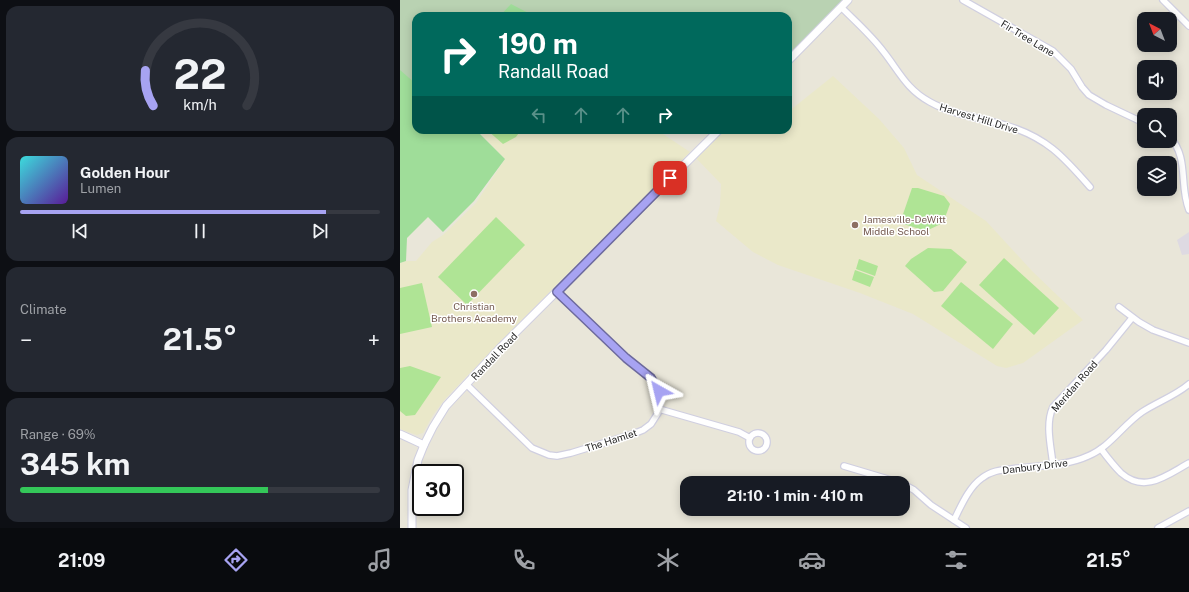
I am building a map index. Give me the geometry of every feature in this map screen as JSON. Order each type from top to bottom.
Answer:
[{"type":"street","points":[[792,57],[848,0]]},
{"type":"street","name":"Fir Tree Lane","points":[[964,0],[1053,51],[1071,69],[1082,87],[1089,95],[1137,120]]},
{"type":"street","points":[[1164,0],[1189,26]]},
{"type":"street","name":"Harvest Hill Drive","points":[[842,7],[883,51],[903,80],[912,90],[945,110],[1006,126],[1039,139],[1053,148],[1066,160],[1090,187]]},
{"type":"street","name":"Randall Road","points":[[412,528],[412,490],[418,460],[424,445],[446,406],[466,384],[715,134]]},
{"type":"street","points":[[1177,146],[1182,157],[1185,196],[1189,210]]},
{"type":"street","points":[[557,292],[626,358],[651,378],[659,391],[659,409],[739,432],[750,438]]},
{"type":"street","points":[[1119,307],[1132,318],[1153,330],[1189,343]]},
{"type":"street","name":"Meridan Road","points":[[1053,465],[1049,425],[1050,414],[1053,407],[1112,344],[1132,318]]},
{"type":"street","name":"The Hamlet","points":[[466,384],[532,448],[549,455],[557,456],[570,453],[643,430],[655,419],[659,409]]},
{"type":"street","name":"Danbury Drive","points":[[954,520],[974,485],[981,478],[990,473],[1015,468],[1068,463],[1088,457],[1101,449],[1133,418],[1182,390],[1189,384]]},
{"type":"street","points":[[400,434],[424,445]]},
{"type":"street","points":[[1101,449],[1125,475],[1129,478],[1145,483],[1161,478],[1189,462]]},
{"type":"street","points":[[844,466],[878,476]]},
{"type":"street","points":[[910,488],[931,505],[966,528]]},
{"type":"street","points":[[1158,528],[1189,512]]},
{"type":"shaded area","name":"Jamesville-DeWitt Middle School","points":[[833,76],[879,119],[904,148],[917,175],[986,221],[1033,272],[1083,320],[1023,363],[1006,368],[997,366],[913,314],[860,293],[778,265],[753,252],[716,221],[720,205],[721,184],[696,158],[720,134],[792,134],[792,109]]},
{"type":"shaded area","name":"Christian Brothers Academy","points":[[481,134],[663,134],[690,152],[580,261],[445,399],[433,415],[423,433],[417,435],[400,429],[400,263],[406,261],[416,261],[432,242],[443,235],[476,203],[505,159]]},
{"type":"shaded area","points":[[1189,232],[1189,254],[1182,255],[1177,240]]},
{"type":"green space","points":[[400,0],[623,0],[643,12],[412,12],[412,134],[480,134],[505,159],[474,201],[443,232],[428,217],[407,238],[406,261],[400,263]]},
{"type":"green space","points":[[400,0],[848,0],[792,57],[792,12],[526,12],[511,4],[504,12],[412,12],[412,80],[400,70]]},
{"type":"green space","points":[[492,134],[518,134],[516,137],[503,144]]},
{"type":"green space","points":[[912,188],[918,188],[944,196],[950,204],[943,223],[926,231],[900,223]]},
{"type":"green space","points":[[496,217],[525,245],[467,305],[438,277]]},
{"type":"green space","points":[[928,248],[951,249],[967,262],[943,291],[934,292],[905,266],[911,259]]},
{"type":"green space","points":[[1004,258],[1059,308],[1034,335],[979,285]]},
{"type":"green space","points":[[859,259],[878,266],[875,276],[856,269]]},
{"type":"green space","points":[[855,270],[874,277],[870,287],[852,280]]},
{"type":"green space","points":[[961,282],[1013,324],[993,349],[941,306]]},
{"type":"green space","points":[[422,283],[432,327],[400,334],[400,288]]},
{"type":"green space","points":[[410,366],[441,377],[415,415],[406,416],[400,411],[400,368]]},
{"type":"place","name":"Jamesville-DeWitt Middle School","points":[[855,225]]},
{"type":"place","name":"Christian Brothers Academy","points":[[474,294]]},
{"type":"route","points":[[659,391],[651,378],[626,358],[557,292],[670,178]]}]
